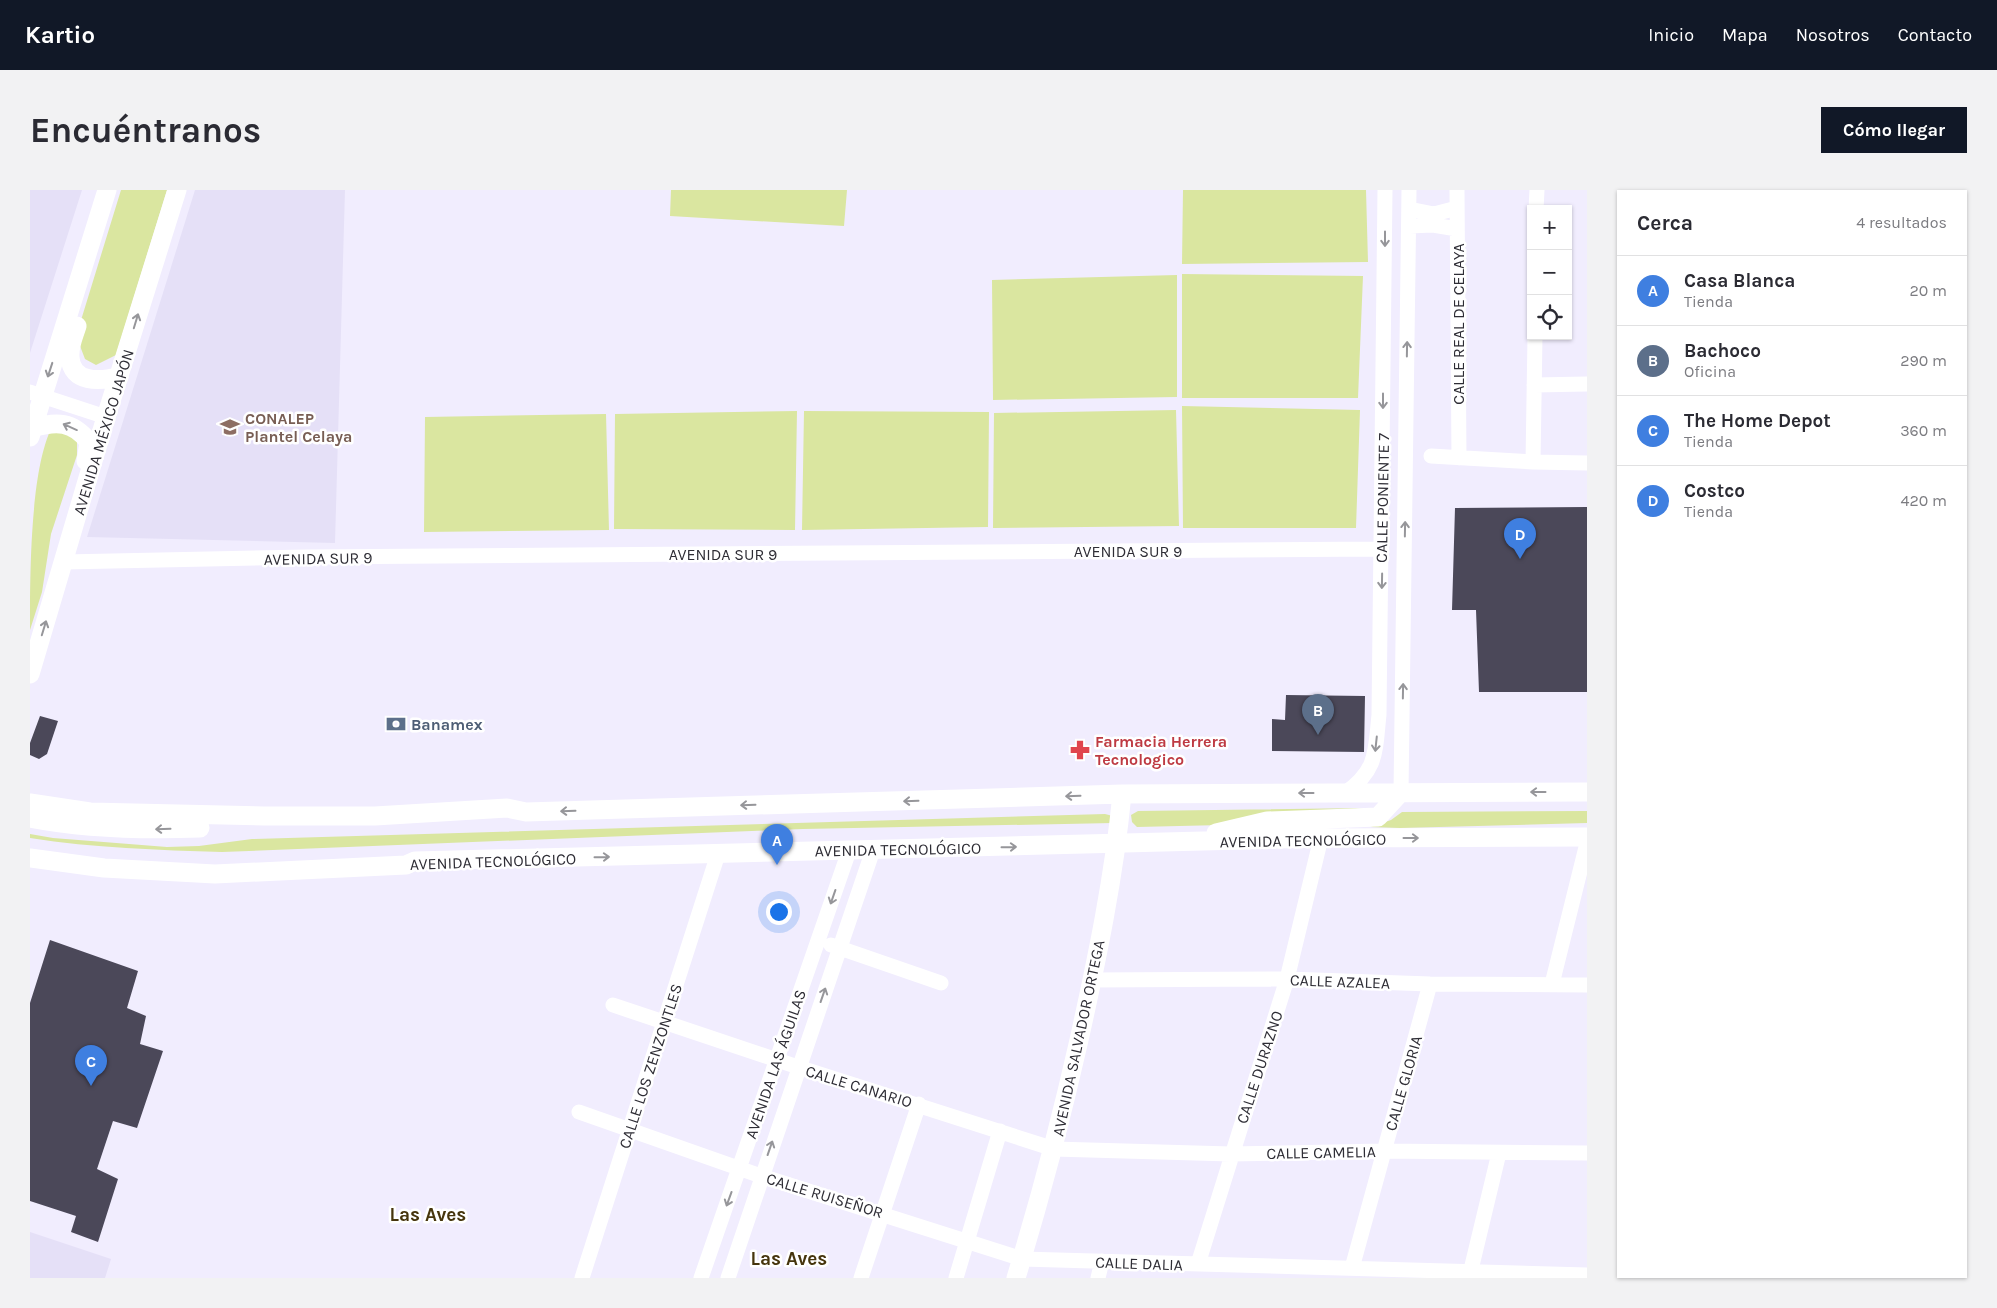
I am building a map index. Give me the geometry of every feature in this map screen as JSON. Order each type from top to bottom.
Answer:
[{"type":"main road","points":[[58,583],[55,564],[89,453],[89,442],[82,432],[68,424],[58,422],[31,433],[36,394],[107,190]]},
{"type":"main road","name":"AVENIDA MÉXICO JAPÓN","points":[[30,674],[118,376],[177,190]]},
{"type":"main road","points":[[100,213],[105,232],[70,346],[70,358],[77,373],[87,379],[100,381],[118,376]]},
{"type":"main road","points":[[1178,842],[1267,821],[1378,818],[1401,792]]},
{"type":"main road","points":[[30,818],[69,826],[150,830],[433,820],[526,812],[1122,794],[1587,792]]},
{"type":"main road","name":"AVENIDA SALVADOR ORTEGA","points":[[1016,1278],[1054,1149],[1092,980],[1117,844],[1122,794]]},
{"type":"main road","points":[[30,803],[90,812],[149,815],[375,816],[507,808],[526,812]]},
{"type":"main road","name":"AVENIDA TECNOLÓGICO","points":[[30,858],[104,868],[215,874],[406,865],[415,862],[849,850],[1321,838],[1587,837]]},
{"type":"main road","points":[[30,849],[80,856],[158,862],[415,862]]},
{"type":"street","name":"CALLE PONIENTE 7","points":[[1345,793],[1359,783],[1374,762],[1379,715],[1385,190]]},
{"type":"street","name":"CALLE PONIENTE 7","points":[[1401,792],[1409,190]]},
{"type":"street","name":"CALLE REAL DE CELAYA","points":[[1457,190],[1459,458]]},
{"type":"street","points":[[1536,205],[1537,190]]},
{"type":"street","points":[[1409,209],[1434,214],[1457,208]]},
{"type":"street","points":[[1409,226],[1434,225],[1457,229]]},
{"type":"street","points":[[1533,462],[1534,340]]},
{"type":"street","points":[[1534,385],[1587,384]]},
{"type":"street","points":[[36,394],[106,417]]},
{"type":"street","points":[[1431,456],[1587,463]]},
{"type":"street","name":"AVENIDA SUR 9","points":[[64,562],[316,557],[1382,548]]},
{"type":"street","name":"CALLE DURAZNO","points":[[1198,1264],[1286,979],[1321,838]]},
{"type":"street","points":[[1552,984],[1587,843]]},
{"type":"street","name":"AVENIDA LAS ÁGUILAS","points":[[701,1278],[741,1168],[776,1060],[849,850]]},
{"type":"street","name":"AVENIDA LAS ÁGUILAS","points":[[728,1278],[873,850]]},
{"type":"street","name":"CALLE LOS ZENZONTLES","points":[[582,1278],[718,854]]},
{"type":"street","points":[[818,941],[941,983]]},
{"type":"street","name":"CALLE AZALEA","points":[[1092,980],[1286,979],[1430,984],[1587,985]]},
{"type":"street","name":"CALLE GLORIA","points":[[1352,1268],[1430,984]]},
{"type":"street","name":"CALLE CANARIO","points":[[613,1005],[776,1060],[919,1104],[1054,1149]]},
{"type":"street","points":[[861,1278],[919,1104]]},
{"type":"street","name":"CALLE RUISEÑOR","points":[[579,1112],[630,1128],[761,1176],[1022,1259]]},
{"type":"street","points":[[956,1278],[1000,1131]]},
{"type":"street","name":"CALLE CAMELIA","points":[[1054,1149],[1231,1154],[1384,1151],[1499,1154],[1587,1153]]},
{"type":"street","points":[[1470,1276],[1499,1154]]},
{"type":"street","name":"CALLE DALIA","points":[[1022,1259],[1352,1268],[1470,1276],[1587,1275]]},
{"type":"street","points":[[1098,1278],[1102,1261]]},
{"type":"shaded area","points":[[30,190],[82,190],[30,353]]},
{"type":"shaded area","name":"CONALEP Plantel Celaya","points":[[195,190],[345,190],[335,543],[87,537]]},
{"type":"shaded area","points":[[30,1232],[111,1259],[105,1278],[30,1278]]},
{"type":"green space","points":[[121,190],[167,190],[116,355],[96,365],[85,359],[77,338],[78,330]]},
{"type":"green space","points":[[671,190],[847,190],[844,226],[670,216]]},
{"type":"green space","points":[[1183,190],[1366,190],[1368,262],[1182,264]]},
{"type":"green space","points":[[1182,274],[1363,276],[1358,398],[1182,398]]},
{"type":"green space","points":[[1177,275],[1177,397],[993,400],[992,280]]},
{"type":"green space","points":[[1182,406],[1360,410],[1356,528],[1183,528]]},
{"type":"green space","points":[[1176,410],[1179,526],[993,528],[994,413]]},
{"type":"green space","points":[[797,411],[795,530],[614,529],[615,414]]},
{"type":"green space","points":[[804,411],[989,412],[988,527],[802,530]]},
{"type":"green space","points":[[606,414],[609,530],[424,532],[425,417]]},
{"type":"green space","points":[[52,427],[77,439],[77,455],[51,534],[42,592],[30,630],[31,553],[35,496],[39,469]]},
{"type":"green space","points":[[1364,808],[1222,825],[1137,827],[1132,822],[1131,815],[1138,811]]},
{"type":"green space","points":[[1587,811],[1587,823],[1400,828],[1370,827],[1391,820],[1402,812]]},
{"type":"green space","points":[[1105,814],[1113,816],[1113,823],[803,829],[222,852],[102,846],[30,838],[30,834],[53,838],[167,847],[199,846],[252,839]]},
{"type":"building","points":[[1587,507],[1587,692],[1479,692],[1476,610],[1452,610],[1455,508]]},
{"type":"building","points":[[1286,695],[1365,696],[1364,752],[1272,751],[1272,719],[1285,720]]},
{"type":"building","points":[[40,716],[58,721],[47,754],[39,759],[30,755],[30,743]]},
{"type":"building","points":[[50,940],[138,971],[127,1008],[146,1016],[140,1044],[163,1051],[137,1128],[113,1121],[97,1169],[118,1179],[98,1242],[71,1232],[76,1216],[30,1201],[30,1003]]},
{"type":"place","name":"CONALEP Plantel Celaya","points":[[230,427]]},
{"type":"place","name":"Costco","points":[[1520,559]]},
{"type":"place","name":"Banamex","points":[[396,724]]},
{"type":"place","name":"Bachoco","points":[[1318,735]]},
{"type":"place","name":"Farmacia Herrera Tecnologico","points":[[1080,750]]},
{"type":"place","name":"Casa Blanca","points":[[777,865]]},
{"type":"place","name":"The Home Depot","points":[[91,1086]]},
{"type":"district","name":"Las Aves","points":[[428,1214]]},
{"type":"district","name":"Las Aves","points":[[789,1258]]}]
